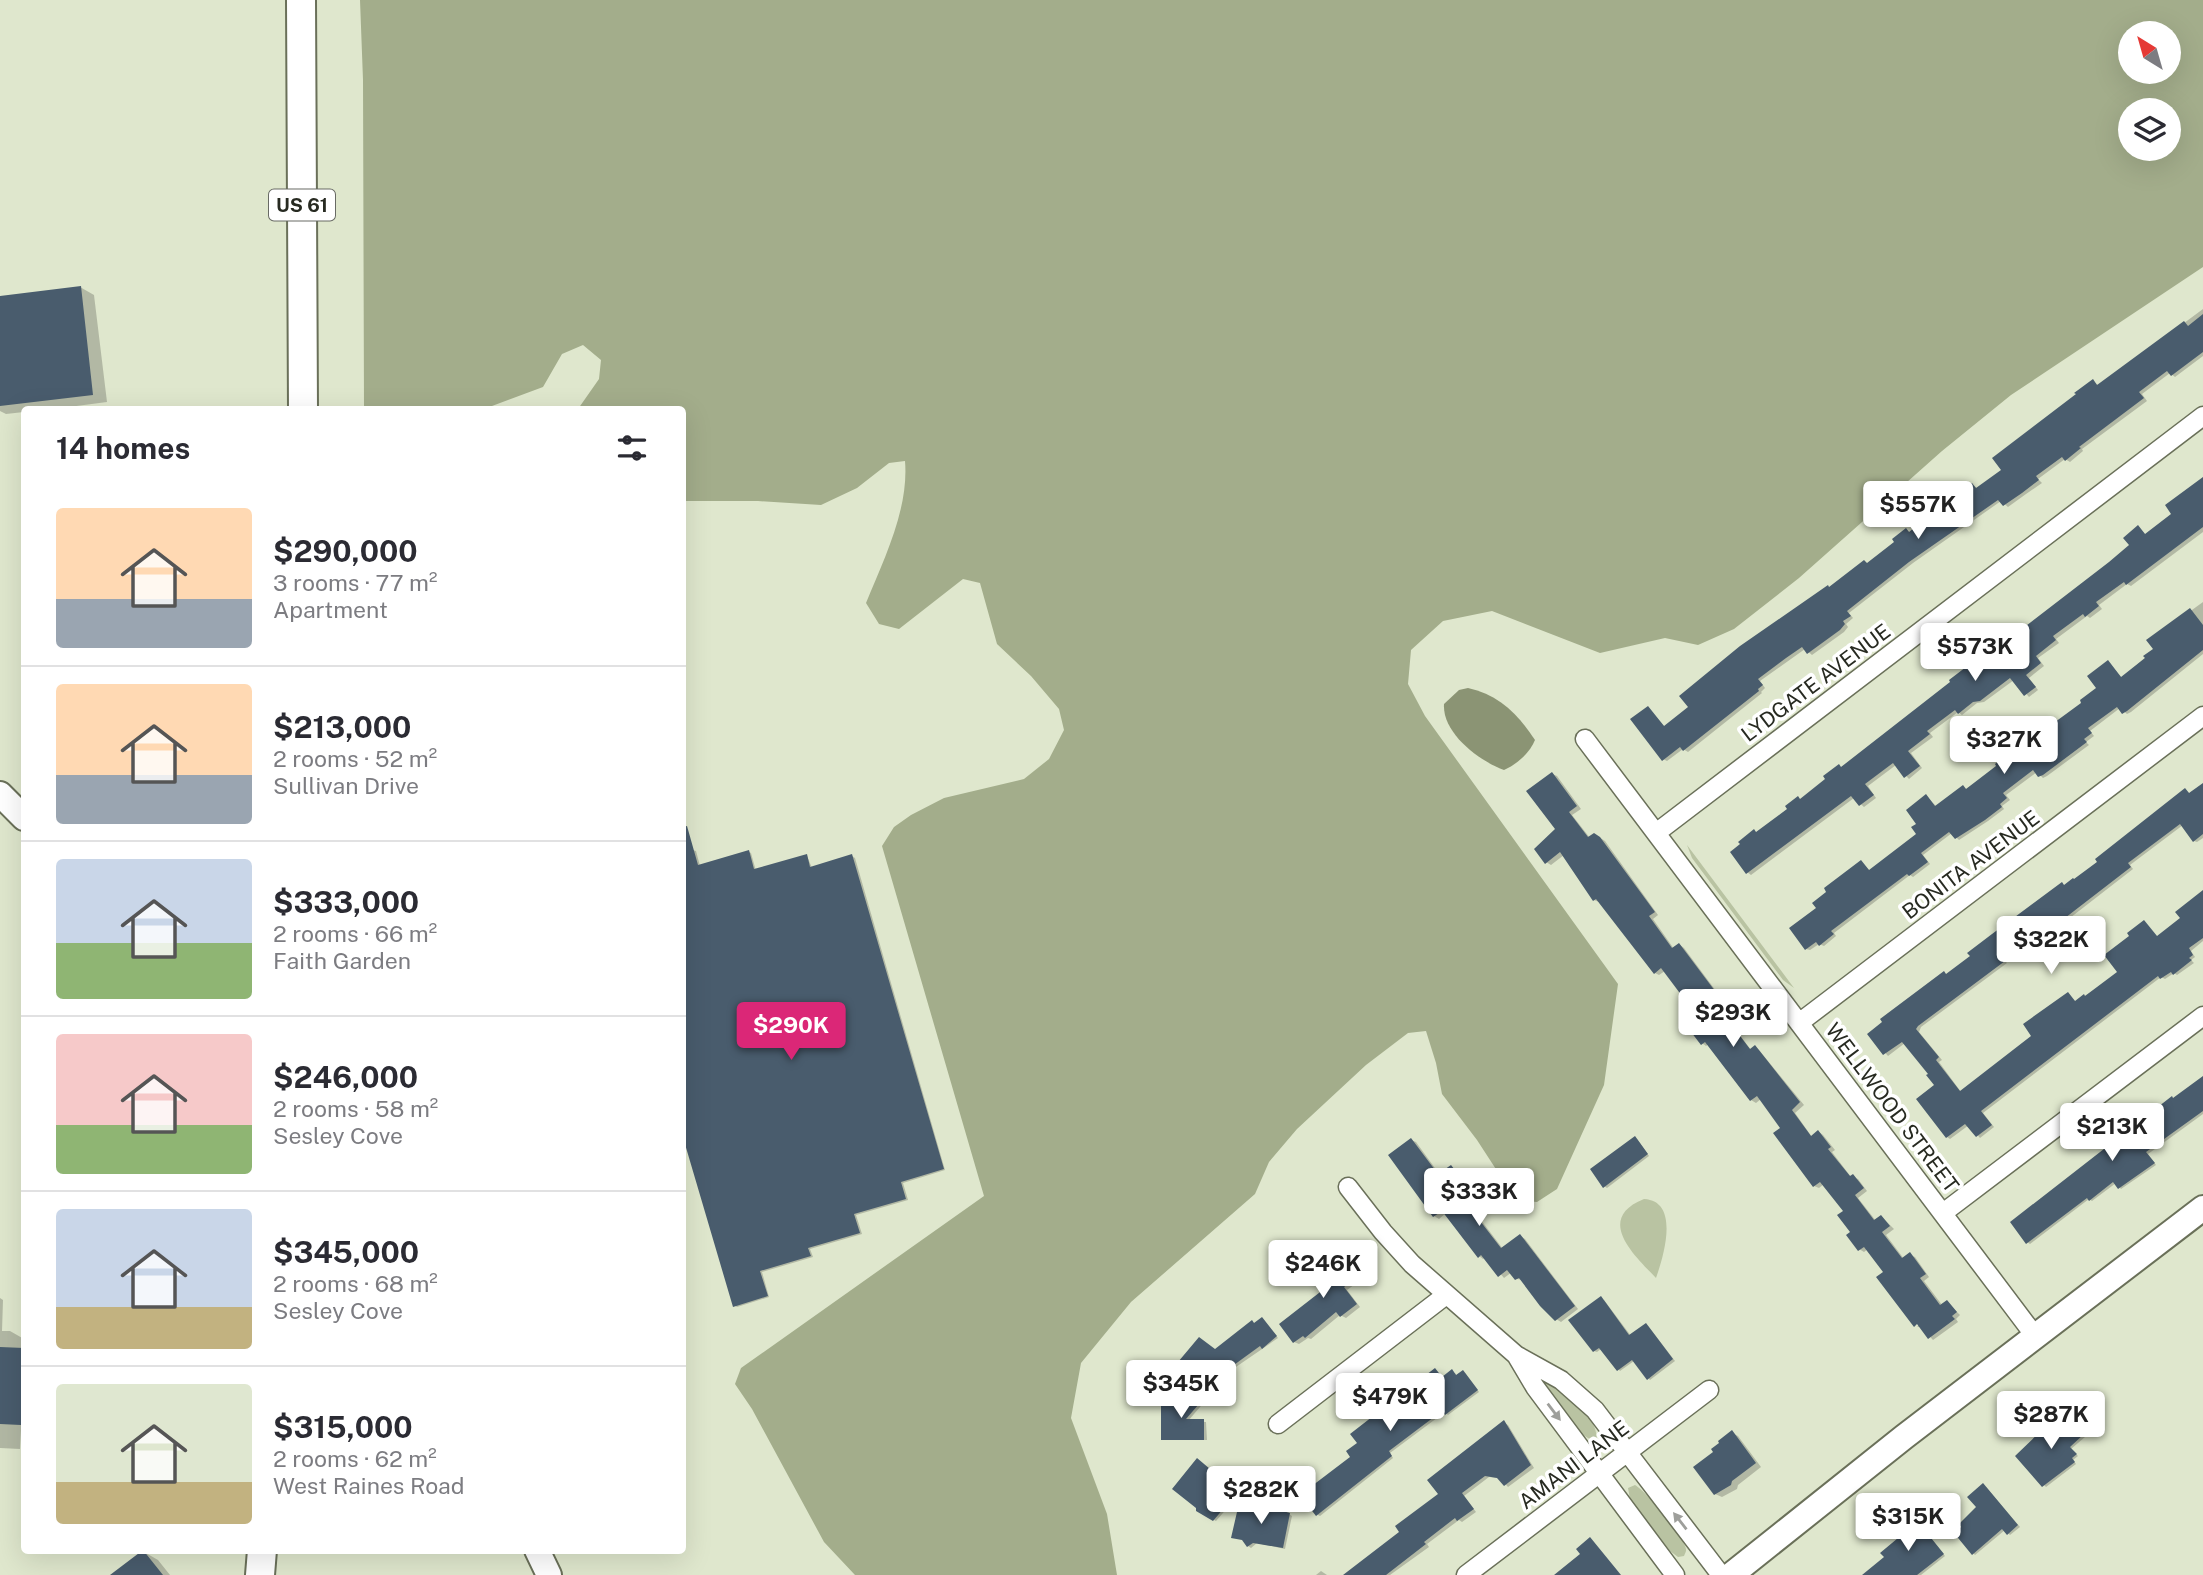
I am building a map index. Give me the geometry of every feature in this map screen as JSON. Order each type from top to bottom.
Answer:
[{"type":"highway","name":"US 61","points":[[301,0],[303,406]]},
{"type":"highway","points":[[260,1575],[262,1554]]},
{"type":"main road","points":[[0,794],[21,815]]},
{"type":"main road","points":[[1731,1575],[2203,1208]]},
{"type":"main road","points":[[539,1554],[549,1575]]},
{"type":"street","name":"LYDGATE AVENUE","points":[[1656,833],[2203,416]]},
{"type":"street","name":"BONITA AVENUE","points":[[1799,1023],[2203,716]]},
{"type":"street","name":"WELLWOOD STREET","points":[[1585,739],[2035,1336]]},
{"type":"street","points":[[1943,1213],[2203,1016]]},
{"type":"street","points":[[1348,1187],[1392,1243],[1446,1295],[1516,1355],[1551,1373],[1584,1398],[1721,1575]]},
{"type":"street","points":[[1278,1424],[1446,1295]]},
{"type":"street","points":[[1516,1355],[1535,1387],[1675,1575]]},
{"type":"street","name":"AMANI LANE","points":[[1466,1575],[1709,1390]]},
{"type":"shaded area","points":[[360,0],[2203,0],[2203,267],[2011,395],[1942,451],[1799,578],[1734,629],[1698,645],[1665,638],[1600,653],[1492,611],[1443,621],[1411,650],[1408,684],[1425,716],[1618,984],[1604,1085],[1557,1189],[1537,1202],[1516,1200],[1477,1140],[1442,1094],[1426,1031],[1408,1033],[1366,1065],[1297,1129],[1269,1162],[1255,1194],[1131,1302],[1081,1363],[1071,1418],[1107,1514],[1117,1575],[855,1575],[824,1542],[752,1409],[735,1384],[741,1368],[984,1196],[882,846],[894,827],[944,798],[1024,779],[1049,759],[1064,730],[1059,709],[1031,676],[997,644],[980,583],[963,579],[899,629],[879,624],[866,603],[899,515],[905,461],[889,463],[857,488],[821,505],[758,501],[686,501],[686,406],[580,406],[599,379],[601,360],[583,345],[562,354],[543,387],[492,406],[364,406],[363,80]]},
{"type":"shaded area","points":[[1468,688],[1489,695],[1507,707],[1535,740],[1522,758],[1504,770],[1474,753],[1449,725],[1444,704],[1459,690]]},
{"type":"shaded area","points":[[1687,845],[1794,988],[1783,980],[1692,858]]},
{"type":"shaded area","points":[[1644,1199],[1655,1202],[1662,1209],[1666,1220],[1665,1245],[1656,1278],[1630,1249],[1620,1227],[1622,1217],[1629,1207]]},
{"type":"shaded area","points":[[1544,1378],[1586,1412],[1596,1430],[1597,1440],[1590,1439],[1574,1426],[1541,1381]]},
{"type":"shaded area","points":[[1635,1485],[1655,1504],[1677,1532],[1686,1548],[1684,1556],[1678,1557],[1670,1551],[1630,1499],[1628,1488]]},
{"type":"building","points":[[81,286],[93,395],[0,406],[0,296]]},
{"type":"building","points":[[2203,314],[2203,352],[2171,376],[2167,371],[2139,392],[2144,398],[2079,447],[2081,448],[2065,461],[2062,457],[2036,476],[2039,480],[2022,493],[2003,506],[1998,500],[1909,562],[1847,611],[1851,616],[1843,621],[1845,624],[1840,630],[1807,654],[1802,647],[1786,658],[1758,679],[1763,685],[1759,691],[1683,751],[1680,747],[1662,761],[1630,719],[1648,706],[1664,726],[1688,707],[1679,696],[1740,646],[1828,585],[1829,587],[1864,560],[1867,563],[1894,542],[1892,539],[1906,528],[1909,532],[1937,510],[1934,507],[1948,496],[1951,499],[1972,483],[1976,488],[2001,470],[1992,458],[2093,379],[2097,385],[2184,321],[2188,326]]},
{"type":"building","points":[[2203,477],[2203,527],[2126,585],[2124,582],[2096,602],[2099,606],[2085,617],[2083,614],[2053,636],[2056,640],[2036,656],[2041,663],[2026,675],[2036,687],[2024,696],[2010,678],[1958,714],[1955,710],[1927,731],[1930,734],[1908,751],[1920,766],[1904,778],[1893,763],[1865,784],[1874,795],[1859,806],[1851,796],[1746,874],[1730,852],[1740,844],[1738,842],[1787,809],[1785,806],[1798,796],[1800,799],[1825,779],[1823,776],[1839,764],[1841,767],[1950,682],[1949,680],[1994,650],[1992,648],[2008,636],[2010,638],[2109,562],[2129,545],[2123,538],[2138,525],[2145,534],[2171,514],[2165,505]]},
{"type":"building","points":[[2190,608],[2203,625],[2203,650],[2127,711],[2122,714],[2117,707],[2088,728],[2092,733],[2084,739],[2087,742],[2043,775],[2038,777],[2033,770],[2003,793],[2007,798],[2000,804],[2002,807],[1985,820],[1955,839],[1949,832],[1921,853],[1928,862],[1909,876],[1907,874],[1831,931],[1834,934],[1819,946],[1816,942],[1805,950],[1789,928],[1816,908],[1812,903],[1826,892],[1824,888],[1861,860],[1869,870],[1916,834],[1911,827],[1916,824],[1906,810],[1926,794],[1935,806],[1963,785],[1966,789],[1999,761],[1990,748],[2025,721],[2033,732],[2048,721],[2051,725],[2081,703],[2080,700],[2096,688],[2087,676],[2108,660],[2121,677],[2153,649],[2146,640]]},
{"type":"building","points":[[1552,772],[1577,806],[1569,812],[1588,837],[1594,833],[1600,837],[1655,912],[1649,916],[1672,948],[1679,943],[1736,1019],[1730,1023],[1750,1049],[1755,1045],[1800,1102],[1792,1110],[1811,1136],[1818,1130],[1831,1147],[1828,1149],[1850,1176],[1853,1174],[1864,1188],[1855,1195],[1874,1220],[1881,1215],[1890,1226],[1882,1232],[1902,1258],[1910,1252],[1926,1274],[1920,1278],[1940,1305],[1947,1300],[1957,1312],[1952,1316],[1955,1319],[1928,1339],[1917,1324],[1914,1327],[1876,1277],[1883,1272],[1864,1247],[1858,1251],[1846,1235],[1850,1232],[1837,1215],[1843,1211],[1820,1182],[1813,1187],[1773,1133],[1780,1128],[1757,1096],[1750,1101],[1705,1042],[1701,1045],[1685,1024],[1693,1018],[1681,1003],[1685,1000],[1661,968],[1654,974],[1596,899],[1593,901],[1560,852],[1545,864],[1534,849],[1555,829],[1526,791]]},
{"type":"building","points":[[2203,783],[2203,834],[2193,842],[2180,824],[2128,863],[2131,867],[2052,928],[2049,924],[2003,958],[2005,961],[1916,1029],[1939,1057],[1936,1060],[1960,1091],[2031,1036],[2023,1024],[2068,992],[2075,1001],[2117,972],[2104,955],[2129,936],[2127,933],[2144,920],[2157,936],[2180,918],[2175,912],[2203,890],[2203,938],[2189,948],[2193,955],[2189,958],[2192,960],[2173,975],[2171,972],[2160,979],[2158,976],[1981,1111],[1992,1125],[1976,1137],[1965,1124],[1946,1138],[1916,1099],[1934,1085],[1926,1075],[1928,1074],[1902,1042],[1883,1055],[1867,1034],[1882,1022],[1880,1019],[1944,971],[1946,974],[1970,956],[1967,953],[1992,934],[2062,882],[2064,885],[2097,862],[2095,859],[2185,788],[2189,793]]},
{"type":"building","points":[[686,826],[698,865],[749,850],[754,869],[807,854],[810,867],[852,854],[944,1169],[901,1182],[906,1199],[854,1214],[860,1233],[808,1248],[811,1256],[760,1271],[768,1296],[733,1307],[686,1148]]},
{"type":"building","points":[[2203,1076],[2203,1111],[2146,1152],[2155,1163],[2118,1189],[2113,1182],[2089,1201],[2087,1198],[2026,1244],[2010,1222],[2172,1096],[2173,1098]]},
{"type":"building","points":[[1635,1136],[1648,1154],[1603,1188],[1590,1169]]},
{"type":"building","points":[[1411,1138],[1438,1174],[1451,1165],[1476,1197],[1467,1204],[1501,1248],[1520,1234],[1575,1306],[1555,1321],[1519,1278],[1515,1280],[1507,1270],[1498,1277],[1481,1255],[1478,1258],[1442,1211],[1433,1217],[1388,1155]]},
{"type":"building","points":[[1341,1253],[1359,1276],[1344,1287],[1357,1304],[1340,1317],[1336,1312],[1305,1338],[1303,1336],[1293,1343],[1279,1324],[1324,1289],[1313,1274]]},
{"type":"building","points":[[1601,1296],[1629,1335],[1646,1323],[1673,1359],[1647,1380],[1632,1360],[1617,1371],[1599,1348],[1593,1352],[1568,1320]]},
{"type":"building","points":[[1262,1317],[1277,1336],[1262,1349],[1260,1346],[1227,1370],[1206,1395],[1173,1368],[1199,1337],[1215,1349],[1252,1320],[1254,1323]]},
{"type":"building","points":[[0,1347],[21,1348],[21,1425],[0,1424]]},
{"type":"building","points":[[1435,1368],[1442,1377],[1452,1369],[1456,1375],[1463,1370],[1478,1390],[1445,1415],[1442,1411],[1389,1451],[1392,1456],[1316,1516],[1300,1495],[1350,1457],[1346,1451],[1357,1443],[1350,1434]]},
{"type":"building","points":[[1205,1397],[1186,1419],[1204,1419],[1204,1440],[1161,1440],[1161,1398]]},
{"type":"building","points":[[2067,1415],[2084,1434],[2070,1447],[2077,1454],[2072,1458],[2075,1462],[2042,1487],[2015,1456],[2044,1428],[2051,1424],[2054,1427]]},
{"type":"building","points":[[1504,1420],[1531,1465],[1504,1486],[1497,1478],[1485,1476],[1462,1493],[1474,1509],[1457,1521],[1455,1518],[1386,1575],[1343,1575],[1399,1532],[1395,1526],[1438,1494],[1427,1480]]},
{"type":"building","points":[[1732,1430],[1756,1463],[1732,1481],[1731,1485],[1714,1495],[1693,1467],[1713,1452],[1711,1449]]},
{"type":"building","points":[[1197,1458],[1217,1477],[1215,1479],[1235,1495],[1213,1521],[1196,1511],[1196,1508],[1172,1489]]},
{"type":"building","points":[[1983,1483],[2018,1525],[2007,1535],[2002,1529],[1972,1555],[1954,1533],[1976,1507],[1967,1497]]},
{"type":"building","points":[[1240,1499],[1262,1517],[1264,1506],[1290,1513],[1283,1548],[1253,1543],[1247,1547],[1242,1540],[1231,1538]]},
{"type":"building","points":[[1915,1518],[1944,1554],[1917,1575],[1862,1575],[1884,1557],[1880,1553],[1904,1533],[1901,1529]]},
{"type":"building","points":[[1590,1537],[1621,1575],[1554,1575],[1580,1554],[1576,1549]]},
{"type":"building","points":[[138,1554],[146,1554],[163,1575],[110,1575]]}]
